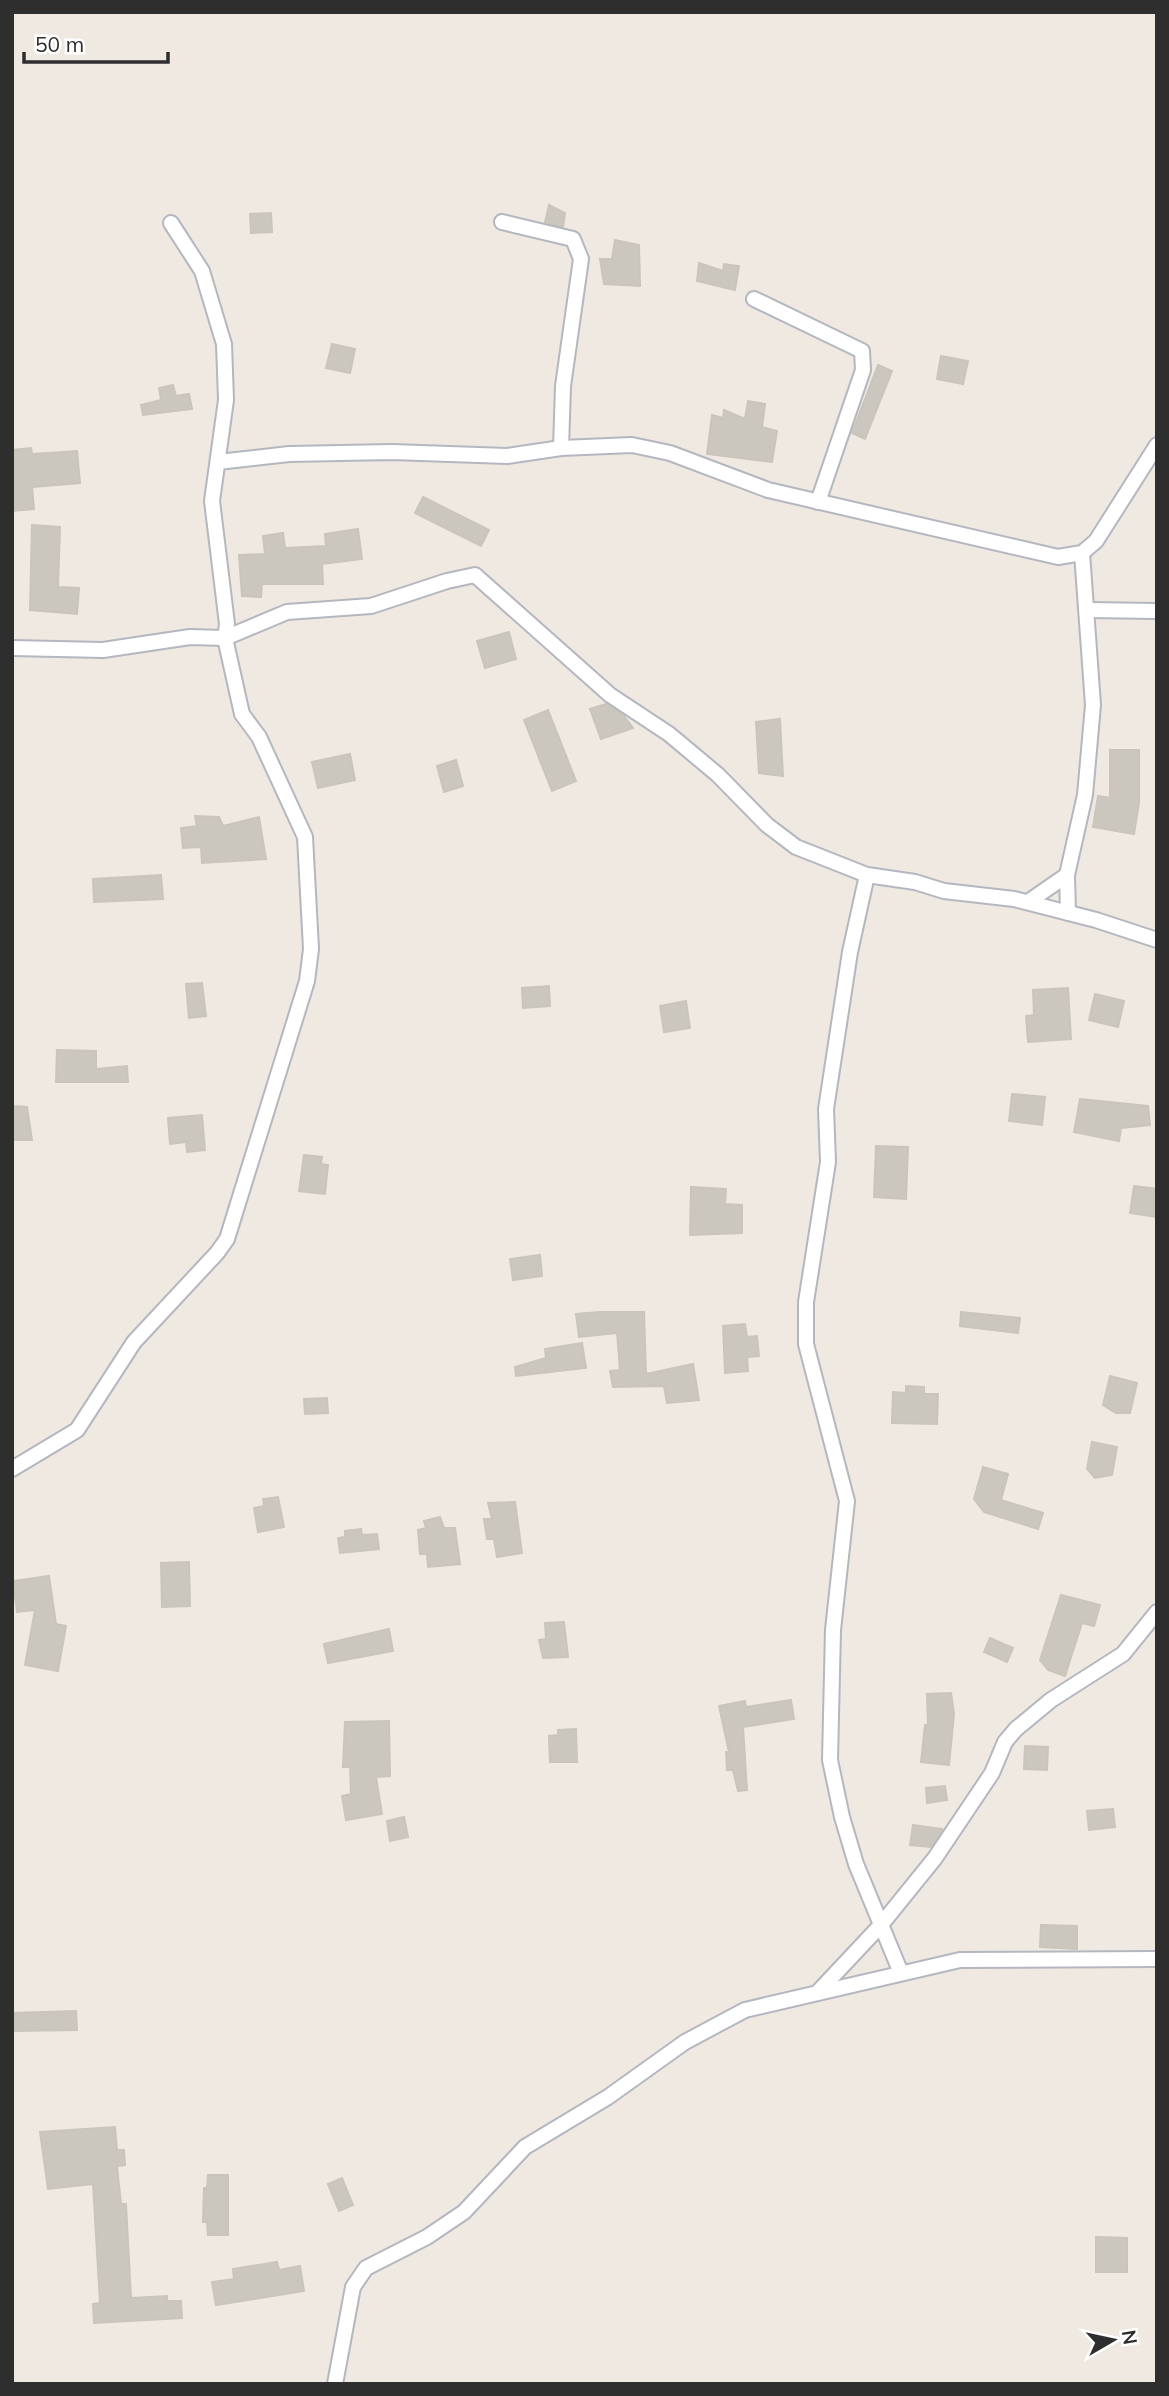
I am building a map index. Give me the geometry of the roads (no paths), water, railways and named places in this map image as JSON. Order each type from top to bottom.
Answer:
[{"type":"street","points":[[502,222],[573,240],[581,258],[563,386],[561,448]]},
{"type":"street","points":[[12,1469],[77,1430],[134,1342],[218,1253],[227,1239],[302,1003],[311,949],[305,837],[259,737],[242,714],[225,638],[227,624],[212,501],[226,400],[223,344],[202,271],[171,223]]},
{"type":"street","points":[[754,299],[862,351],[863,370],[818,502]]},
{"type":"street","points":[[218,462],[314,454],[392,452],[507,456],[561,448],[632,445],[670,453],[768,490],[1058,557],[1082,552],[1102,532],[1157,445]]},
{"type":"street","points":[[1068,913],[1067,875],[1085,795],[1093,705],[1082,552]]},
{"type":"street","points":[[12,648],[103,650],[190,637],[225,638],[287,611],[370,606],[475,575],[610,695],[669,734],[718,775],[767,825],[796,847],[867,874],[915,882],[944,891],[1028,902],[1157,940]]},
{"type":"street","points":[[1087,610],[1157,611]]},
{"type":"street","points":[[867,874],[850,952],[826,1109],[828,1162],[806,1302],[806,1344],[847,1502],[834,1630],[830,1760],[842,1817],[880,1926],[901,1973]]},
{"type":"street","points":[[1028,902],[1067,875]]},
{"type":"street","points":[[815,1994],[880,1926],[935,1858],[992,1773],[1005,1742],[1016,1728],[1051,1700],[1123,1654],[1157,1612]]},
{"type":"street","points":[[335,2384],[353,2287],[366,2268],[427,2237],[464,2212],[524,2147],[608,2097],[685,2042],[745,2010],[960,1960],[1157,1959]]}]
